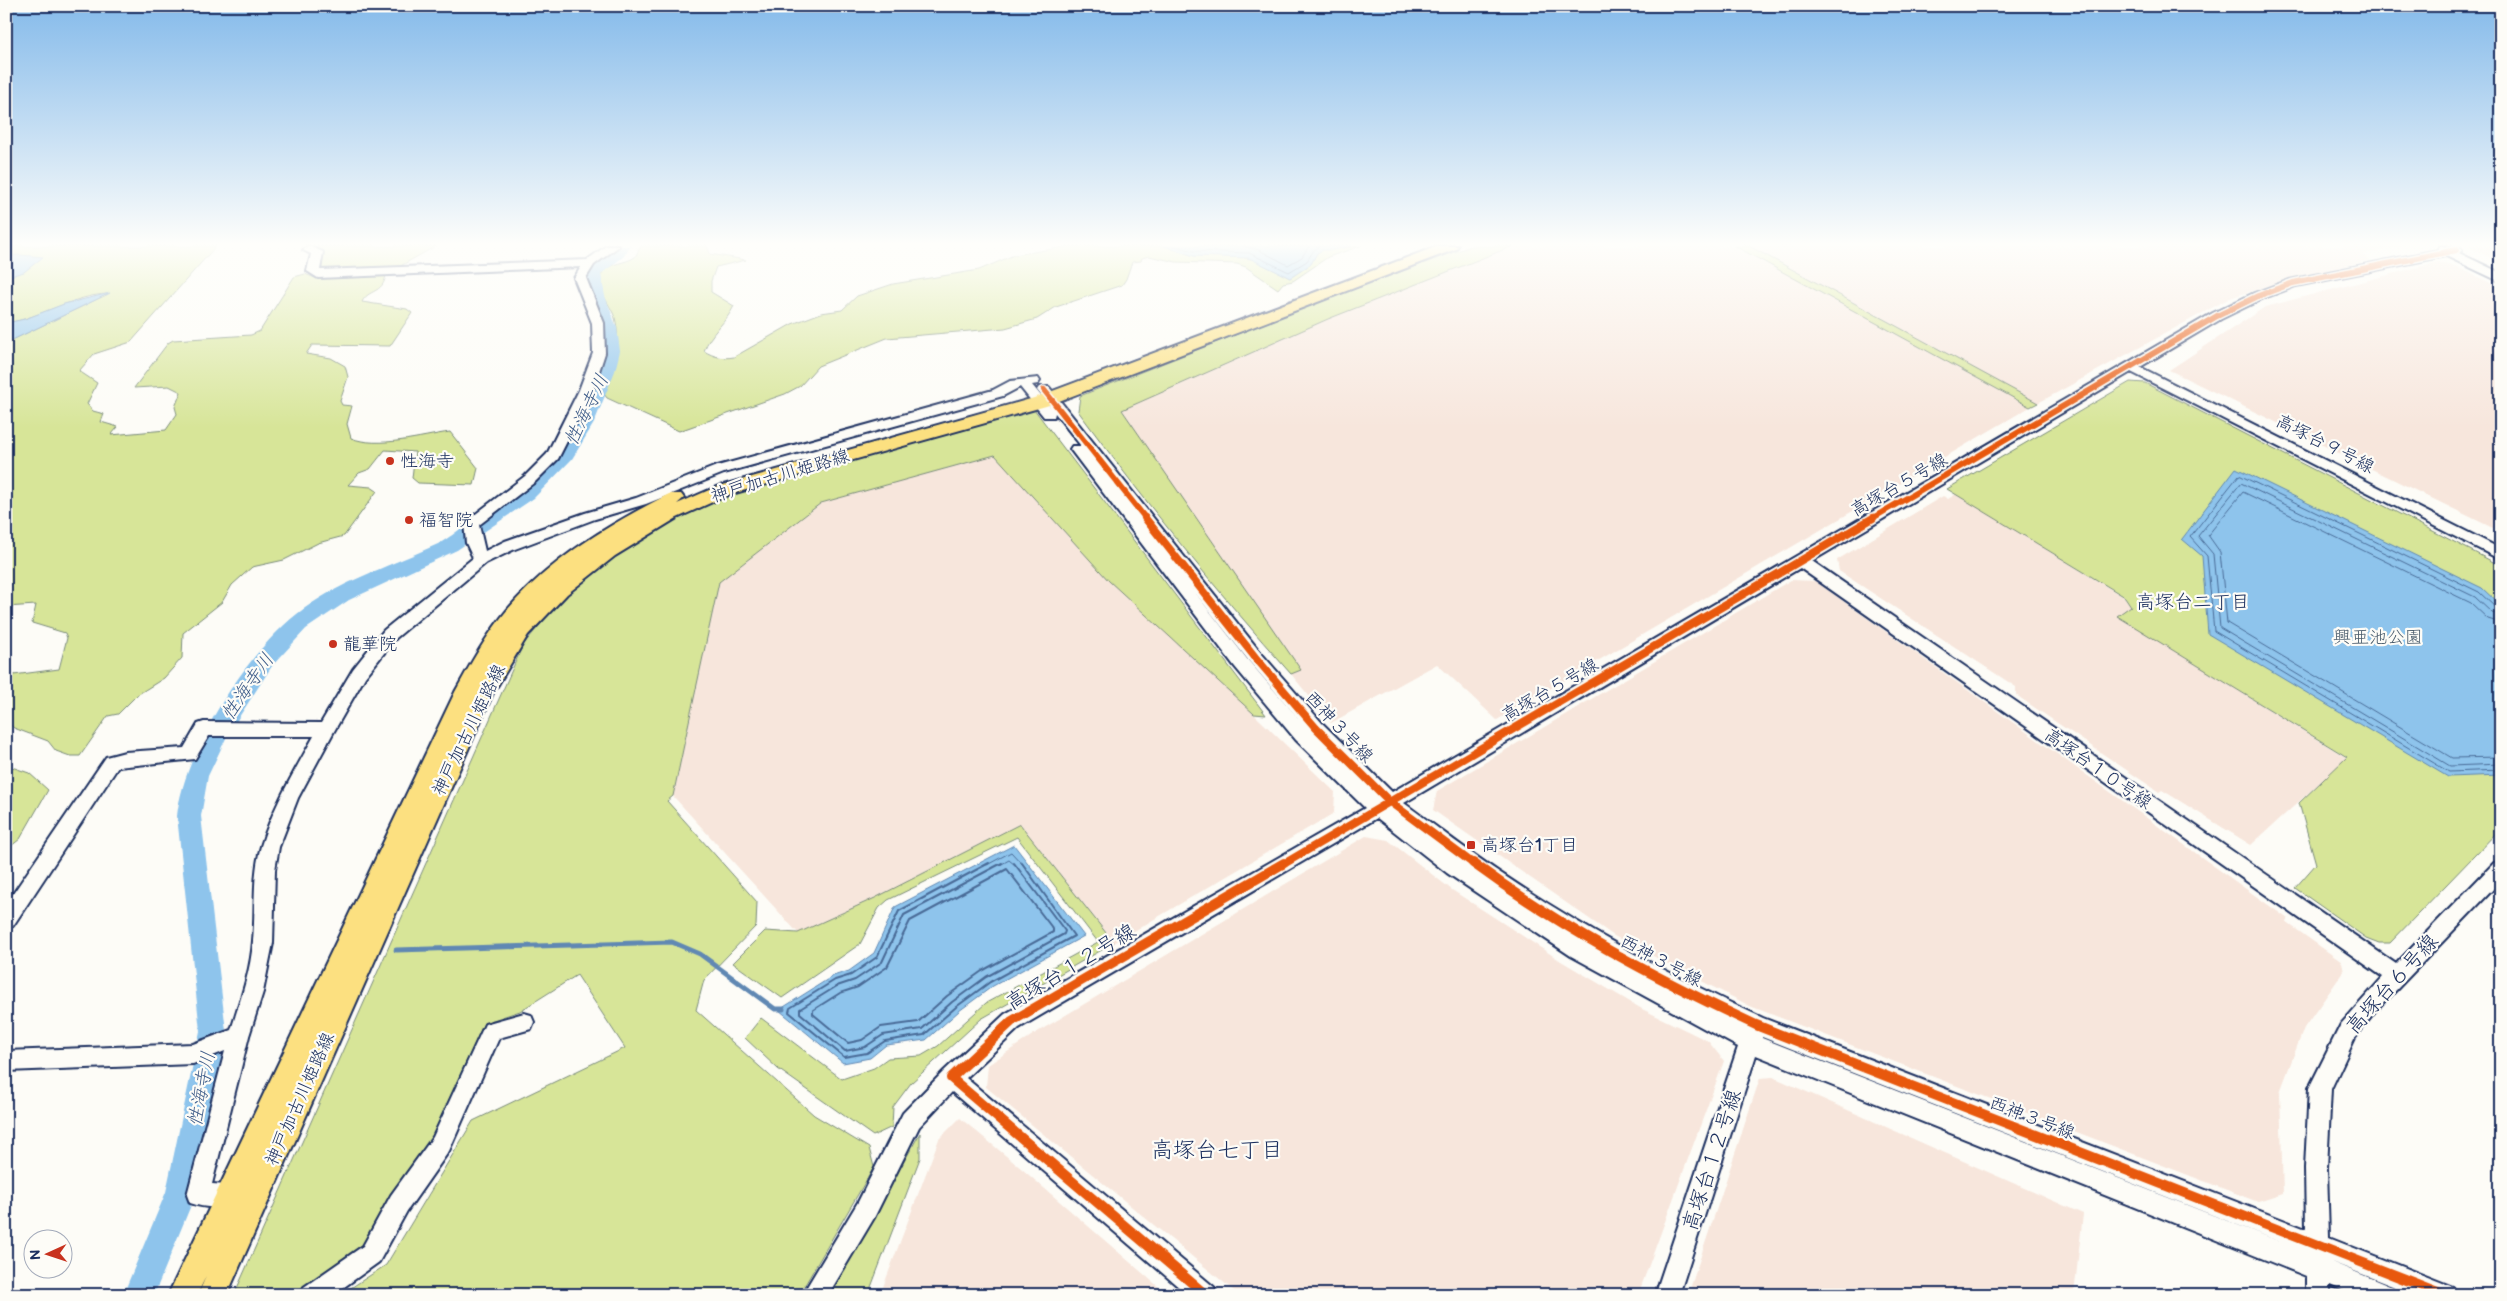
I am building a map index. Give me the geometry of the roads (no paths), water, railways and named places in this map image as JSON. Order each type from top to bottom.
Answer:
[{"type":"main road","name":"神戸加古川姫路線","points":[[182,1295],[464,692],[499,635],[539,589],[592,545],[646,512],[693,489],[752,470],[1038,391],[1262,307]]},
{"type":"main road","name":"神戸加古川姫路線","points":[[212,1295],[483,692],[521,630],[560,589],[608,552],[671,514],[722,491],[1038,391],[1278,307]]},
{"type":"street","points":[[480,559],[474,543],[471,523],[530,479],[553,456],[563,440],[586,390],[599,353],[598,323],[591,307]]},
{"type":"street","name":"高塚台５号線","points":[[1384,805],[2132,368],[2217,316],[2236,307]]},
{"type":"street","name":"高塚台９号線","points":[[2132,368],[2501,554]]},
{"type":"street","points":[[227,1196],[198,1195],[234,1039],[253,992],[263,943],[266,870],[270,847],[289,798],[326,730],[359,673],[390,634],[480,559],[555,528],[641,501],[720,470],[793,448],[998,393],[1015,384],[1038,391]]},
{"type":"street","name":"西神３号線","points":[[1038,391],[1241,663],[1302,735],[1454,868],[1578,950],[1753,1034],[2384,1295]]},
{"type":"street","name":"高塚台１０号線","points":[[1801,561],[2396,975]]},
{"type":"street","points":[[6,920],[112,762],[125,758],[189,754],[204,729],[326,730]]},
{"type":"street","name":"高塚台１２号線","points":[[952,1078],[1012,1021],[1384,805]]},
{"type":"street","name":"高塚台６号線","points":[[2318,1269],[2316,1244],[2320,1088],[2348,1031],[2396,975],[2501,868]]},
{"type":"street","points":[[312,1295],[371,1254],[399,1204],[442,1144],[492,1031],[524,1022]]},
{"type":"street","name":"西神３号線","points":[[1753,1034],[2316,1244],[2445,1295]]},
{"type":"street","name":"高塚台１２号線","points":[[1667,1295],[1753,1034]]},
{"type":"street","points":[[6,1061],[192,1054],[234,1039]]},
{"type":"street","points":[[814,1295],[866,1210],[911,1120],[952,1078],[1206,1295]]},
{"type":"street","points":[[2318,1269],[2318,1295]]},
{"type":"water","points":[[57,307],[81,307],[6,343],[6,323],[25,319]]},
{"type":"water","points":[[2236,468],[2482,588],[2501,606],[2501,775],[2448,777],[2208,634],[2202,556],[2182,539]]},
{"type":"water","points":[[1014,845],[1084,936],[993,986],[959,1011],[926,1040],[886,1045],[870,1058],[843,1063],[779,1010],[833,976],[849,971],[874,953],[895,907]]},
{"type":"waterway","name":"性海寺川","points":[[138,1295],[181,1193],[213,1031],[189,816],[190,802],[201,764],[220,728],[254,675],[276,647],[299,624],[311,614],[342,595],[375,578],[450,546],[528,493],[554,469],[576,440],[607,371],[611,339],[601,307]]},
{"type":"waterway","points":[[396,950],[672,942],[700,954],[775,1009],[783,1009]]},
{"type":"place","name":"性海寺","points":[[390,461]]},
{"type":"place","name":"福智院","points":[[409,520]]},
{"type":"place","name":"龍華院","points":[[333,644]]},
{"type":"place","name":"高塚台1丁目","points":[[1471,845]]},
{"type":"district","name":"高塚台二丁目","points":[[2193,602]]},
{"type":"district","name":"高塚台七丁目","points":[[1217,1150]]},
{"type":"park label","name":"興亜池公園","points":[[2378,637]]}]
